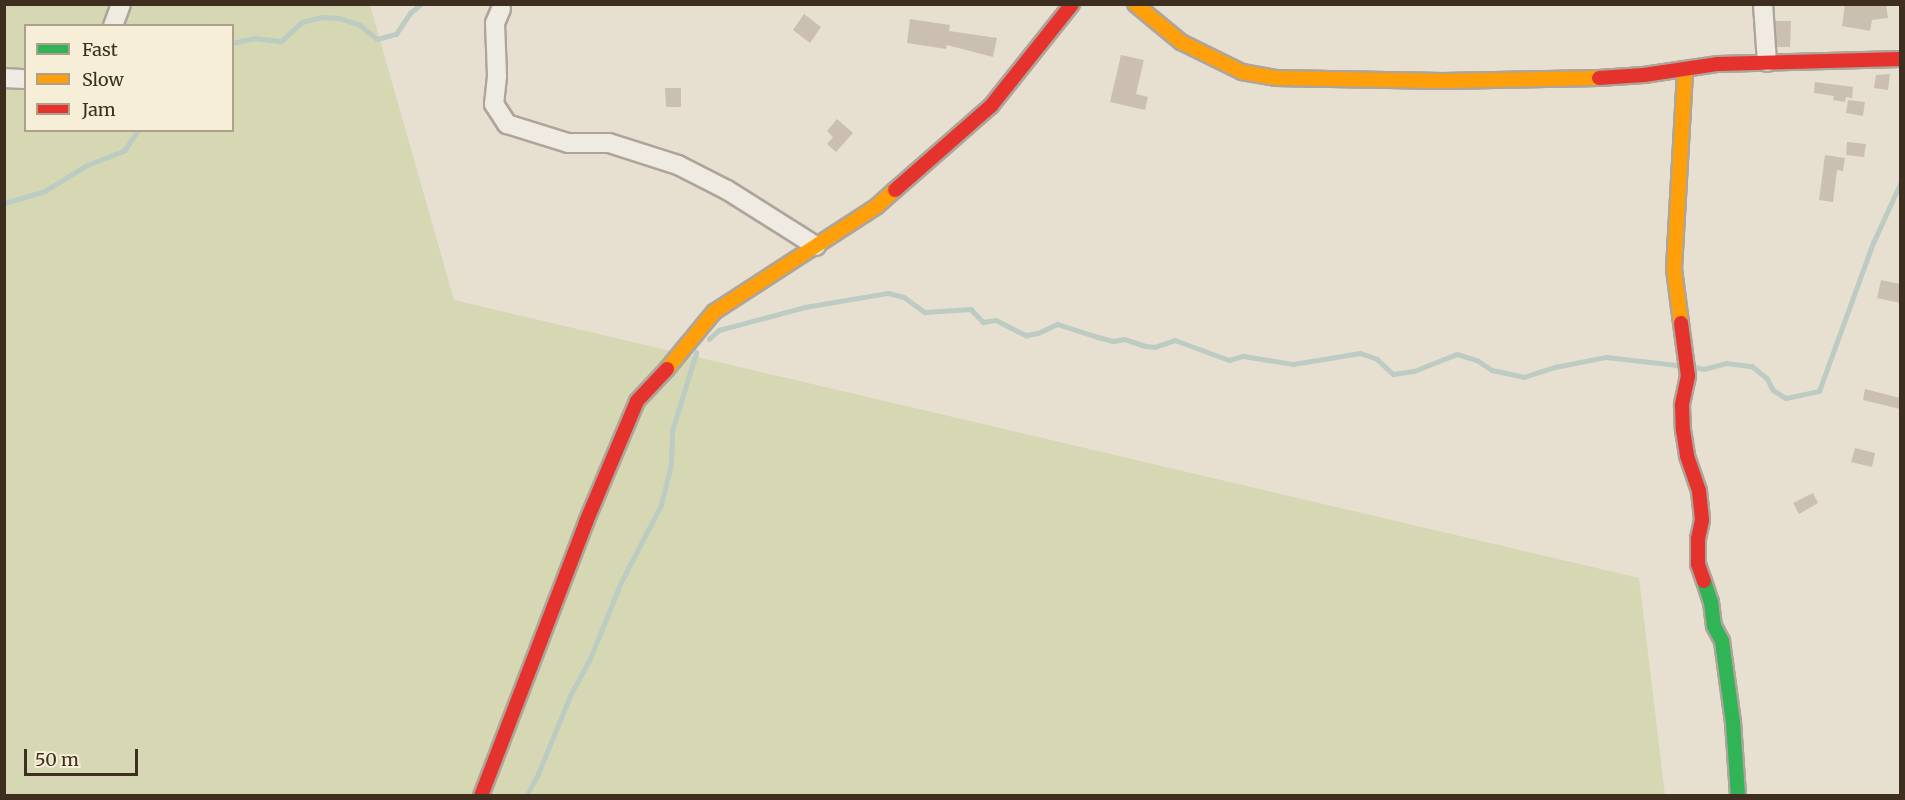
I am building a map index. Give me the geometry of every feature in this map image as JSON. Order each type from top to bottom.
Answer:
[{"type":"street","points":[[114,24],[121,4]]},
{"type":"street","points":[[481,795],[586,522],[637,401],[692,343],[714,312],[877,206],[992,106],[1072,4]]},
{"type":"street","points":[[1135,4],[1189,46],[1242,72],[1275,78],[1443,81],[1567,80],[1684,71],[1718,64],[1900,59]]},
{"type":"street","points":[[1763,4],[1767,62]]},
{"type":"street","points":[[501,9],[495,23],[497,75],[494,104],[507,124],[568,143],[609,143],[678,165],[727,190],[816,246]]},
{"type":"street","points":[[1684,71],[1674,269],[1689,376],[1682,405],[1683,430],[1687,456],[1699,491],[1702,520],[1698,539],[1698,564],[1711,602],[1714,626],[1722,641],[1733,722],[1738,795]]},
{"type":"street","points":[[4,78],[24,79]]},
{"type":"green space","points":[[5,4],[370,5],[454,300],[1639,578],[1665,795],[5,796]]},
{"type":"building","points":[[1845,4],[1886,4],[1888,18],[1872,20],[1870,31],[1842,26]]},
{"type":"building","points":[[804,14],[821,27],[810,43],[793,30]]},
{"type":"building","points":[[910,19],[950,25],[949,31],[997,38],[993,57],[947,45],[946,49],[907,43]]},
{"type":"building","points":[[1775,21],[1791,21],[1790,47],[1777,47]]},
{"type":"building","points":[[1121,55],[1144,60],[1136,94],[1148,97],[1145,110],[1110,102]]},
{"type":"building","points":[[1890,74],[1888,90],[1874,88],[1876,75]]},
{"type":"building","points":[[1815,82],[1853,87],[1852,98],[1846,97],[1845,102],[1833,100],[1834,96],[1814,93]]},
{"type":"building","points":[[665,88],[681,88],[681,107],[666,107]]},
{"type":"building","points":[[1848,100],[1865,102],[1863,116],[1846,113]]},
{"type":"building","points":[[837,119],[853,133],[836,152],[827,144],[833,137],[827,131]]},
{"type":"building","points":[[1847,142],[1866,144],[1864,157],[1846,155]]},
{"type":"building","points":[[1825,155],[1845,158],[1843,171],[1837,170],[1833,202],[1819,200]]},
{"type":"building","points":[[1881,280],[1900,284],[1900,303],[1877,298]]},
{"type":"building","points":[[1865,389],[1900,398],[1900,409],[1863,400]]},
{"type":"building","points":[[1855,448],[1875,453],[1872,467],[1851,462]]},
{"type":"building","points":[[1813,493],[1818,503],[1799,514],[1793,503]]},
{"type":"waterway","points":[[234,43],[255,38],[281,41],[302,22],[322,17],[339,18],[360,25],[377,39],[396,34],[410,13],[421,4]]},
{"type":"waterway","points":[[4,203],[45,191],[87,165],[124,151],[137,132]]},
{"type":"waterway","points":[[1694,367],[1704,369],[1726,363],[1752,366],[1767,378],[1773,390],[1786,398],[1819,391],[1873,243],[1900,184]]},
{"type":"waterway","points":[[709,339],[719,330],[805,307],[888,293],[904,297],[925,312],[971,309],[983,322],[996,320],[1026,335],[1038,333],[1057,324],[1113,341],[1124,339],[1146,346],[1155,347],[1175,340],[1229,360],[1243,356],[1293,364],[1360,353],[1377,359],[1393,374],[1414,371],[1457,354],[1477,360],[1492,370],[1524,377],[1555,367],[1606,357],[1677,365]]},
{"type":"waterway","points":[[526,796],[538,774],[570,696],[589,661],[621,582],[661,505],[671,464],[672,431],[696,353]]},
{"type":"traffic: fast","points":[[1704,581],[1711,602],[1714,626],[1722,641],[1733,722],[1738,796]]},
{"type":"traffic: slow","points":[[1135,4],[1181,42],[1242,72],[1275,78],[1443,81],[1599,78]]},
{"type":"traffic: slow","points":[[1681,323],[1674,269],[1685,71]]},
{"type":"traffic: slow","points":[[667,369],[714,312],[877,206],[895,190]]},
{"type":"traffic: jam","points":[[895,190],[991,106],[1072,4]]},
{"type":"traffic: jam","points":[[1599,78],[1644,75],[1718,64],[1900,59]]},
{"type":"traffic: jam","points":[[1681,323],[1688,376],[1682,405],[1683,430],[1687,456],[1699,491],[1702,520],[1698,539],[1698,564],[1704,581]]},
{"type":"traffic: jam","points":[[481,796],[586,522],[637,401],[667,369]]}]
